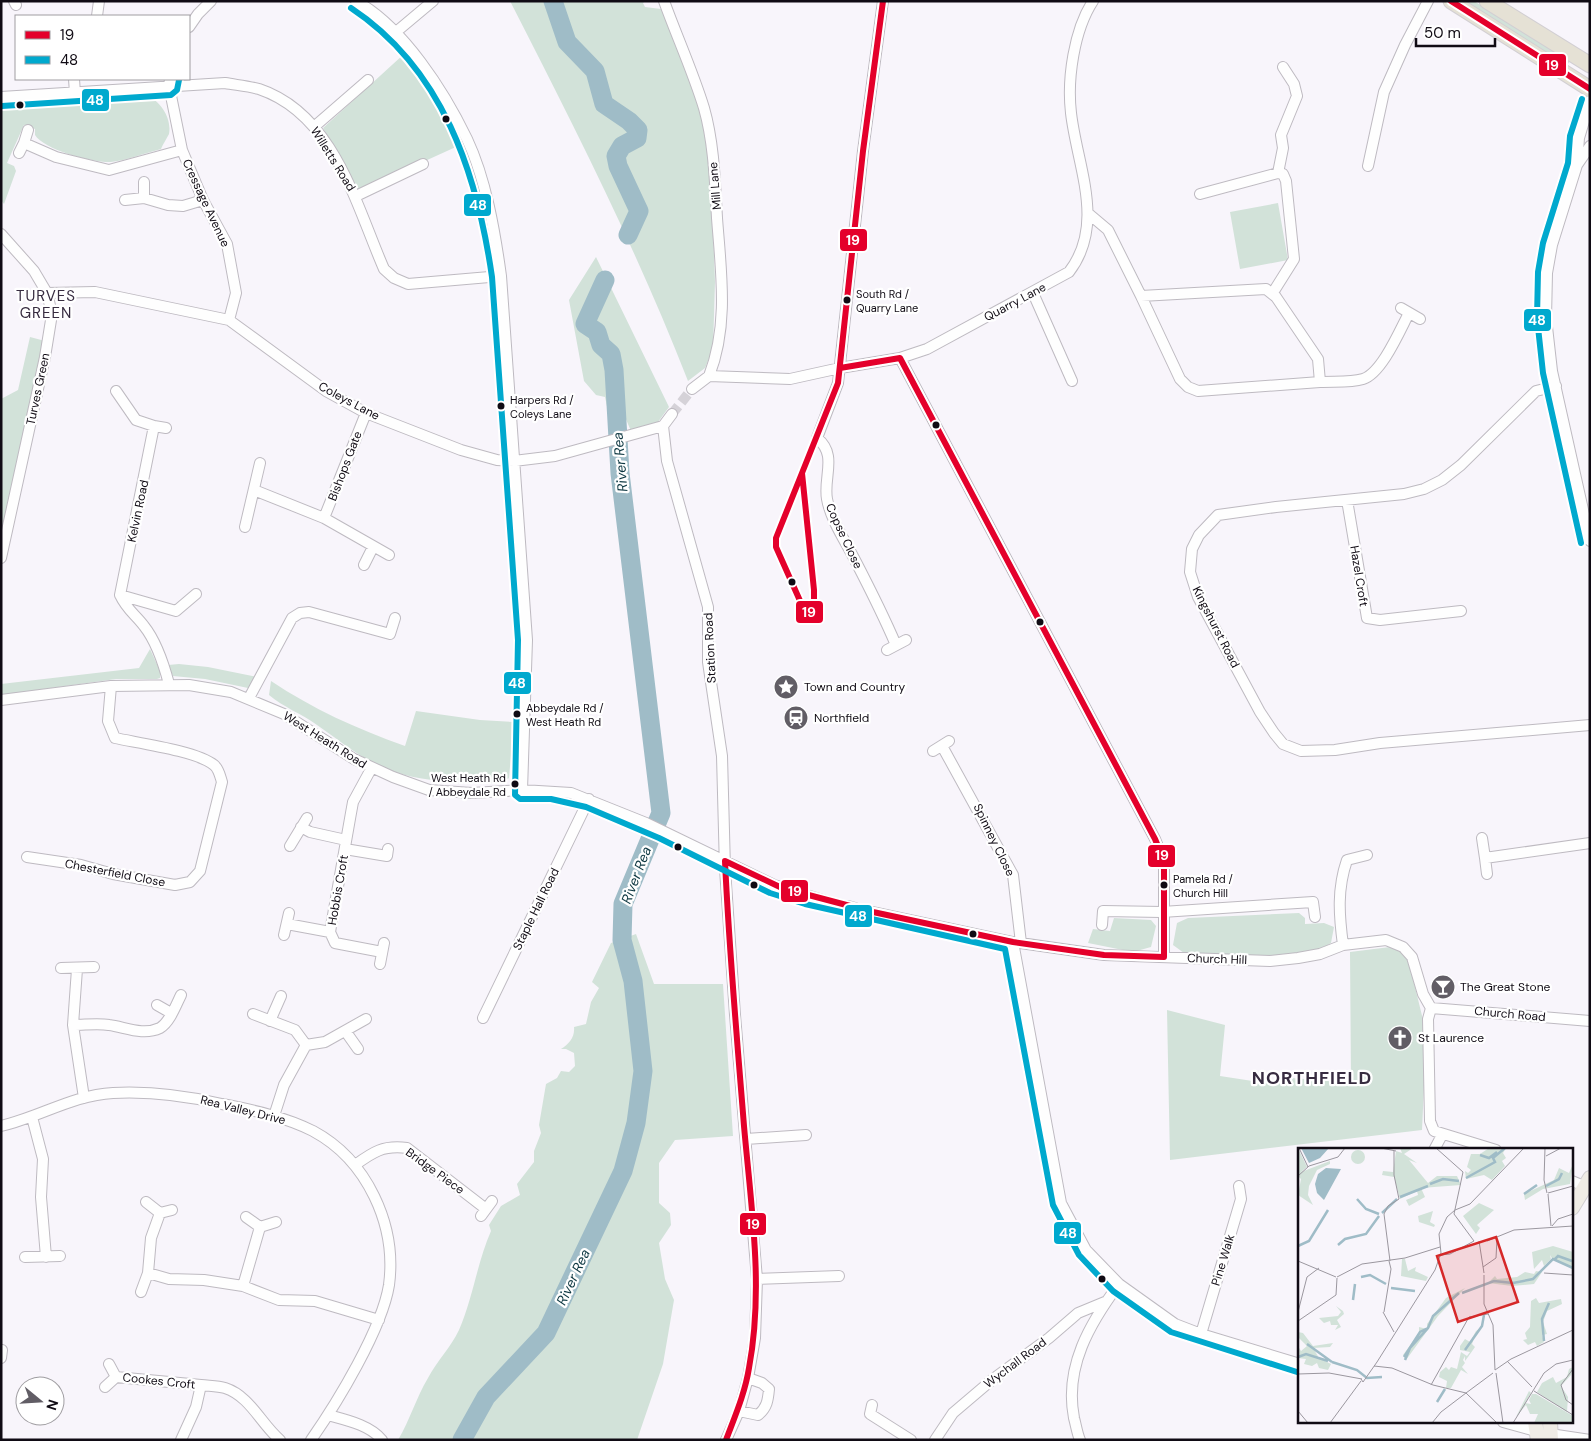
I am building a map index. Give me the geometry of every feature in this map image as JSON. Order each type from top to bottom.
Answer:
[{"type":"highway","points":[[1451,1],[1590,89]]},
{"type":"highway","points":[[1487,1],[1590,66]]},
{"type":"highway","points":[[1503,1],[1590,54]]},
{"type":"main road","points":[[1574,1203],[1582,1182]]},
{"type":"street","points":[[97,15],[99,1]]},
{"type":"street","points":[[190,26],[211,1]]},
{"type":"street","points":[[356,1],[396,32],[420,61],[468,140],[484,191],[496,241],[501,276],[526,640],[522,790]]},
{"type":"street","points":[[396,32],[433,1]]},
{"type":"street","name":"Mill Lane","points":[[664,1],[704,109],[714,170],[721,251],[722,311],[720,340],[709,376]]},
{"type":"street","name":"Copse Close","points":[[883,1],[863,151],[838,383],[817,438],[824,444],[830,461],[826,498],[834,519],[875,598],[896,645]]},
{"type":"street","name":"Quarry Lane","points":[[709,376],[790,380],[840,368],[900,358],[927,348],[1033,293],[1069,272],[1077,262],[1088,234],[1089,214],[1070,111],[1074,52],[1079,31],[1093,1]]},
{"type":"street","points":[[1368,166],[1384,92],[1404,45],[1428,1]]},
{"type":"street","points":[[1278,172],[1283,148],[1281,135],[1297,96],[1294,84],[1283,67]]},
{"type":"street","points":[[74,80],[75,93]]},
{"type":"street","points":[[314,126],[368,80]]},
{"type":"street","name":"Willetts Road","points":[[1,97],[75,93],[170,82],[225,83],[259,89],[294,107],[314,126],[356,196],[384,269],[394,278],[408,284],[501,276]]},
{"type":"street","name":"Cressage Avenue","points":[[170,82],[182,150],[203,200],[228,244],[236,293],[229,320]]},
{"type":"street","points":[[1590,102],[1579,138],[1577,165],[1552,245],[1547,273],[1546,318],[1556,386],[1590,541]]},
{"type":"street","points":[[19,153],[28,130]]},
{"type":"street","points":[[24,143],[56,157],[109,170],[182,150]]},
{"type":"street","points":[[1577,165],[1590,146]]},
{"type":"street","points":[[356,196],[422,164]]},
{"type":"street","points":[[1200,194],[1278,172],[1283,174],[1286,181],[1294,259],[1272,294]]},
{"type":"street","points":[[144,182],[144,198]]},
{"type":"street","points":[[126,200],[144,198],[168,205],[182,206],[203,200]]},
{"type":"street","points":[[1089,214],[1108,230],[1180,379],[1188,387],[1198,391],[1362,379],[1370,375],[1378,367],[1405,310],[1420,319]]},
{"type":"street","name":"Turves Green","points":[[1,234],[34,271],[47,293],[52,314],[46,353],[1,558]]},
{"type":"street","points":[[1141,296],[1266,289],[1276,297],[1318,360],[1320,382]]},
{"type":"street","name":"Coleys Lane","points":[[47,293],[95,292],[229,320],[326,391],[366,413],[461,450],[497,460],[514,461],[555,456],[662,426]]},
{"type":"street","points":[[1033,293],[1072,381]]},
{"type":"street","points":[[900,358],[1155,839],[1164,861],[1162,912],[1164,957]]},
{"type":"street","points":[[692,389],[709,376]]},
{"type":"street","name":"Kingshurst Road","points":[[1556,386],[1536,391],[1461,465],[1442,480],[1424,489],[1404,494],[1276,507],[1218,516],[1199,535],[1192,549],[1190,572],[1198,597],[1260,712],[1282,744],[1301,751],[1335,750],[1380,743],[1590,725]]},
{"type":"street","points":[[116,391],[136,420],[166,428]]},
{"type":"street","name":"Bishops Gate","points":[[324,518],[366,413]]},
{"type":"street","points":[[662,426],[672,414]]},
{"type":"street","name":"Kelvin Road","points":[[120,595],[154,426]]},
{"type":"street","name":"Station Road","points":[[662,426],[667,461],[708,607],[708,662],[722,756],[725,861],[757,1279],[755,1338],[748,1378],[739,1411],[726,1440]]},
{"type":"street","points":[[245,527],[260,463]]},
{"type":"street","points":[[254,490],[324,518],[389,555]]},
{"type":"street","name":"Hazel Croft","points":[[1347,500],[1367,618],[1380,620],[1460,611]]},
{"type":"street","points":[[364,565],[373,547]]},
{"type":"street","points":[[120,595],[176,611],[196,594]]},
{"type":"street","points":[[120,595],[126,608],[145,626],[164,665],[169,684]]},
{"type":"street","points":[[249,698],[292,618],[300,612],[309,612],[390,634],[394,618]]},
{"type":"street","name":"West Heath Road","points":[[1,700],[111,686],[169,684],[203,686],[249,698],[284,714],[371,769],[429,790],[472,793],[552,790],[589,799],[663,830],[725,861]]},
{"type":"street","name":"Chesterfield Close","points":[[28,858],[80,865],[112,874],[175,885],[190,882],[200,871],[222,782],[219,772],[214,765],[199,757],[115,738],[108,721],[111,686]]},
{"type":"street","name":"Spinney Close","points":[[942,746],[1013,875],[1017,943],[1061,1203],[1086,1250],[1119,1284],[1174,1324],[1298,1363]]},
{"type":"street","name":"Hobbis Croft","points":[[371,769],[353,802],[330,932],[335,944],[383,948],[380,964]]},
{"type":"street","name":"Staple Hall Road","points":[[483,1018],[589,799]]},
{"type":"street","name":"Hobbis Croft","points":[[290,846],[304,822],[310,832],[346,844],[387,856],[388,849]]},
{"type":"street","points":[[1482,838],[1487,874]]},
{"type":"street","points":[[1485,858],[1590,843]]},
{"type":"street","points":[[1343,945],[1339,918],[1339,892],[1342,874],[1347,860],[1367,855]]},
{"type":"street","points":[[725,861],[774,885],[829,902]]},
{"type":"street","points":[[1102,925],[1103,911],[1162,912],[1313,902],[1315,917]]},
{"type":"street","name":"Church Hill","points":[[873,912],[1017,943],[1104,955],[1270,960],[1320,954],[1343,945],[1386,940],[1403,947],[1412,957],[1423,994],[1431,1008]]},
{"type":"street","name":"Hobbis Croft","points":[[284,935],[288,919],[330,932]]},
{"type":"street","points":[[61,968],[94,967]]},
{"type":"street","points":[[77,969],[73,1025],[84,1098]]},
{"type":"street","points":[[73,1025],[108,1025],[136,1031],[149,1031],[161,1027],[171,1014],[181,995]]},
{"type":"street","points":[[270,1021],[281,996]]},
{"type":"street","points":[[157,1004],[171,1014]]},
{"type":"street","points":[[1431,1008],[1428,1019],[1430,1121],[1434,1131],[1489,1148]]},
{"type":"street","name":"Church Road","points":[[1431,1008],[1590,1021]]},
{"type":"street","points":[[253,1014],[295,1030],[306,1045]]},
{"type":"street","points":[[306,1045],[325,1042],[346,1032],[366,1019]]},
{"type":"street","points":[[346,1032],[358,1049]]},
{"type":"street","points":[[274,1116],[284,1085],[306,1045]]},
{"type":"street","name":"Rea Valley Drive","points":[[1,1126],[84,1098],[112,1093],[170,1094],[274,1116],[313,1131],[336,1146],[355,1165],[378,1202],[389,1249],[389,1285],[379,1320],[328,1416],[311,1440]]},
{"type":"street","points":[[32,1117],[42,1159],[41,1198],[46,1257]]},
{"type":"street","points":[[1435,1148],[1442,1134]]},
{"type":"street","points":[[746,1139],[806,1135]]},
{"type":"street","name":"Bridge Piece","points":[[355,1165],[369,1155],[390,1146],[407,1148],[486,1209]]},
{"type":"street","name":"Pine Walk","points":[[1201,1334],[1242,1199],[1239,1186]]},
{"type":"street","points":[[146,1202],[160,1214]]},
{"type":"street","points":[[160,1214],[172,1210]]},
{"type":"street","points":[[141,1292],[148,1274],[151,1238],[160,1214]]},
{"type":"street","points":[[246,1217],[260,1227]]},
{"type":"street","points":[[260,1227],[276,1222]]},
{"type":"street","points":[[243,1286],[260,1227]]},
{"type":"street","points":[[25,1257],[60,1256]]},
{"type":"street","points":[[148,1274],[169,1279],[204,1280],[243,1286],[279,1300],[315,1301],[379,1320]]},
{"type":"street","points":[[757,1279],[839,1276]]},
{"type":"street","points":[[1080,1440],[1073,1409],[1072,1388],[1076,1362],[1084,1339],[1106,1301],[1119,1284]]},
{"type":"street","name":"Wychall Road","points":[[935,1440],[952,1413],[993,1378],[1049,1338],[1078,1313],[1106,1301]]},
{"type":"street","points":[[1,1358],[2,1350]]},
{"type":"street","name":"Cookes Croft","points":[[109,1364],[116,1377]]},
{"type":"street","name":"Cookes Croft","points":[[104,1387],[116,1377],[225,1388],[245,1400],[266,1428],[280,1440]]},
{"type":"street","points":[[739,1411],[758,1415],[763,1411],[768,1401],[769,1389],[762,1383],[748,1378]]},
{"type":"street","name":"Cookes Croft","points":[[181,1440],[196,1407],[201,1385]]},
{"type":"street","points":[[872,1405],[870,1414],[911,1440]]},
{"type":"street","points":[[328,1416],[352,1422],[378,1434],[382,1440]]},
{"type":"street","points":[[1511,1424],[1590,1440]]},
{"type":"shaded area","points":[[510,1],[645,1],[643,3],[645,7],[661,9],[664,14],[700,110],[711,170],[715,282],[713,349],[705,368],[688,381],[626,236]]},
{"type":"shaded area","points":[[1459,1],[1474,1],[1570,61],[1565,68]]},
{"type":"shaded area","points":[[404,54],[438,104],[458,146],[359,191],[323,128]]},
{"type":"shaded area","points":[[147,96],[161,106],[169,122],[169,134],[161,149],[117,161],[103,162],[70,154],[48,146],[35,135],[35,129],[24,125],[7,163],[14,166],[16,171],[4,204],[1,200],[1,107]]},
{"type":"shaded area","points":[[1278,203],[1288,260],[1240,269],[1230,212]]},
{"type":"shaded area","points":[[596,257],[669,407],[658,422],[631,431],[625,417],[608,411],[605,397],[596,395],[584,381],[569,300]]},
{"type":"shaded area","points":[[30,337],[45,341],[1,543],[1,399],[18,390]]},
{"type":"shaded area","points":[[150,649],[160,671],[160,678],[157,679],[116,679],[1,695],[1,684],[139,668]]},
{"type":"shaded area","points":[[179,664],[208,667],[257,677],[252,686],[248,688],[205,679],[173,676],[168,665]]},
{"type":"shaded area","points":[[271,681],[303,701],[336,718],[405,746],[416,711],[480,720],[514,722],[509,778],[501,783],[453,782],[404,775],[389,770],[359,755],[311,721],[274,699],[269,695]]},
{"type":"shaded area","points":[[1299,913],[1305,918],[1305,924],[1324,923],[1334,927],[1331,943],[1318,951],[1274,956],[1184,953],[1173,945],[1177,923],[1188,918]]},
{"type":"shaded area","points":[[1114,918],[1151,920],[1156,926],[1151,947],[1133,952],[1088,943],[1093,929],[1110,931]]},
{"type":"shaded area","points":[[636,934],[654,984],[723,984],[733,1136],[675,1140],[659,1163],[659,1203],[670,1213],[671,1225],[659,1243],[665,1279],[674,1300],[663,1364],[637,1440],[398,1440],[424,1386],[459,1330],[491,1231],[489,1225],[501,1206],[520,1195],[517,1184],[534,1162],[534,1151],[541,1133],[539,1125],[546,1084],[557,1078],[561,1071],[569,1072],[575,1066],[574,1053],[561,1049],[571,1040],[574,1034],[574,1027],[586,1024],[591,1002],[599,988],[592,982],[611,943]]},
{"type":"shaded area","points":[[1390,947],[1400,951],[1409,962],[1424,1024],[1426,1042],[1422,1130],[1170,1160],[1167,1010],[1225,1025],[1220,1076],[1278,1085],[1280,1077],[1351,1083],[1350,952]]},
{"type":"waterway","name":"River Rea","points":[[553,1],[567,42],[595,71],[604,104],[629,121],[638,130],[637,138],[622,146],[616,156],[618,166],[639,211],[628,235]]},
{"type":"waterway","name":"River Rea","points":[[462,1440],[486,1397],[546,1333],[623,1171],[636,1123],[643,1071],[633,981],[622,940],[623,904],[661,813],[620,473],[614,370],[611,354],[601,345],[597,332],[585,324],[605,280]]},
{"type":"tunnel","points":[[672,414],[692,389]]},
{"type":"tunnel","points":[[829,902],[848,906]]},
{"type":"tunnel","points":[[855,908],[873,912]]},
{"type":"transit line","name":"19","points":[[802,473],[838,383],[863,151],[883,1]]},
{"type":"transit line","name":"19","points":[[1451,1],[1590,89]]},
{"type":"transit line","name":"48","points":[[351,8],[383,33],[410,61],[432,92],[450,126],[465,162],[477,200],[485,238],[492,277],[518,640],[515,795],[520,799],[551,799],[586,807],[659,838],[770,893],[805,904],[1005,949],[1053,1205],[1079,1255],[1113,1291],[1171,1332],[1297,1372]]},
{"type":"transit line","name":"48","points":[[2,106],[171,95],[177,90],[179,80]]},
{"type":"transit line","name":"48","points":[[1581,543],[1543,373],[1537,318],[1538,272],[1543,243],[1568,163],[1570,136],[1582,99]]},
{"type":"transit line","name":"19","points":[[726,1440],[742,1395],[749,1368],[756,1308],[756,1277],[753,1217],[733,994],[725,861],[782,888],[873,912],[1013,942],[1104,955],[1164,957],[1164,861],[1155,839],[900,358],[840,368]]},
{"type":"transit line","name":"19","points":[[802,473],[814,590],[814,618],[801,603],[776,547],[776,538],[802,473]]},
{"type":"place","name":"South Rd / Quarry Lane","points":[[847,300]]},
{"type":"place","name":"Harpers Rd / Coleys Lane","points":[[501,406]]},
{"type":"place","name":"Town and Country","points":[[786,687]]},
{"type":"place","name":"Abbeydale Rd / West Heath Rd","points":[[517,714]]},
{"type":"place","name":"Northfield","points":[[796,718]]},
{"type":"place","name":"West Heath Rd / Abbeydale Rd","points":[[515,784]]},
{"type":"place","name":"Pamela Rd / Church Hill","points":[[1164,885]]},
{"type":"place","name":"The Great Stone","points":[[1443,987]]},
{"type":"place","name":"St Laurence","points":[[1400,1038]]},
{"type":"district","name":"TURVES GREEN","points":[[46,304]]},
{"type":"district","name":"NORTHFIELD","points":[[1312,1078]]}]
